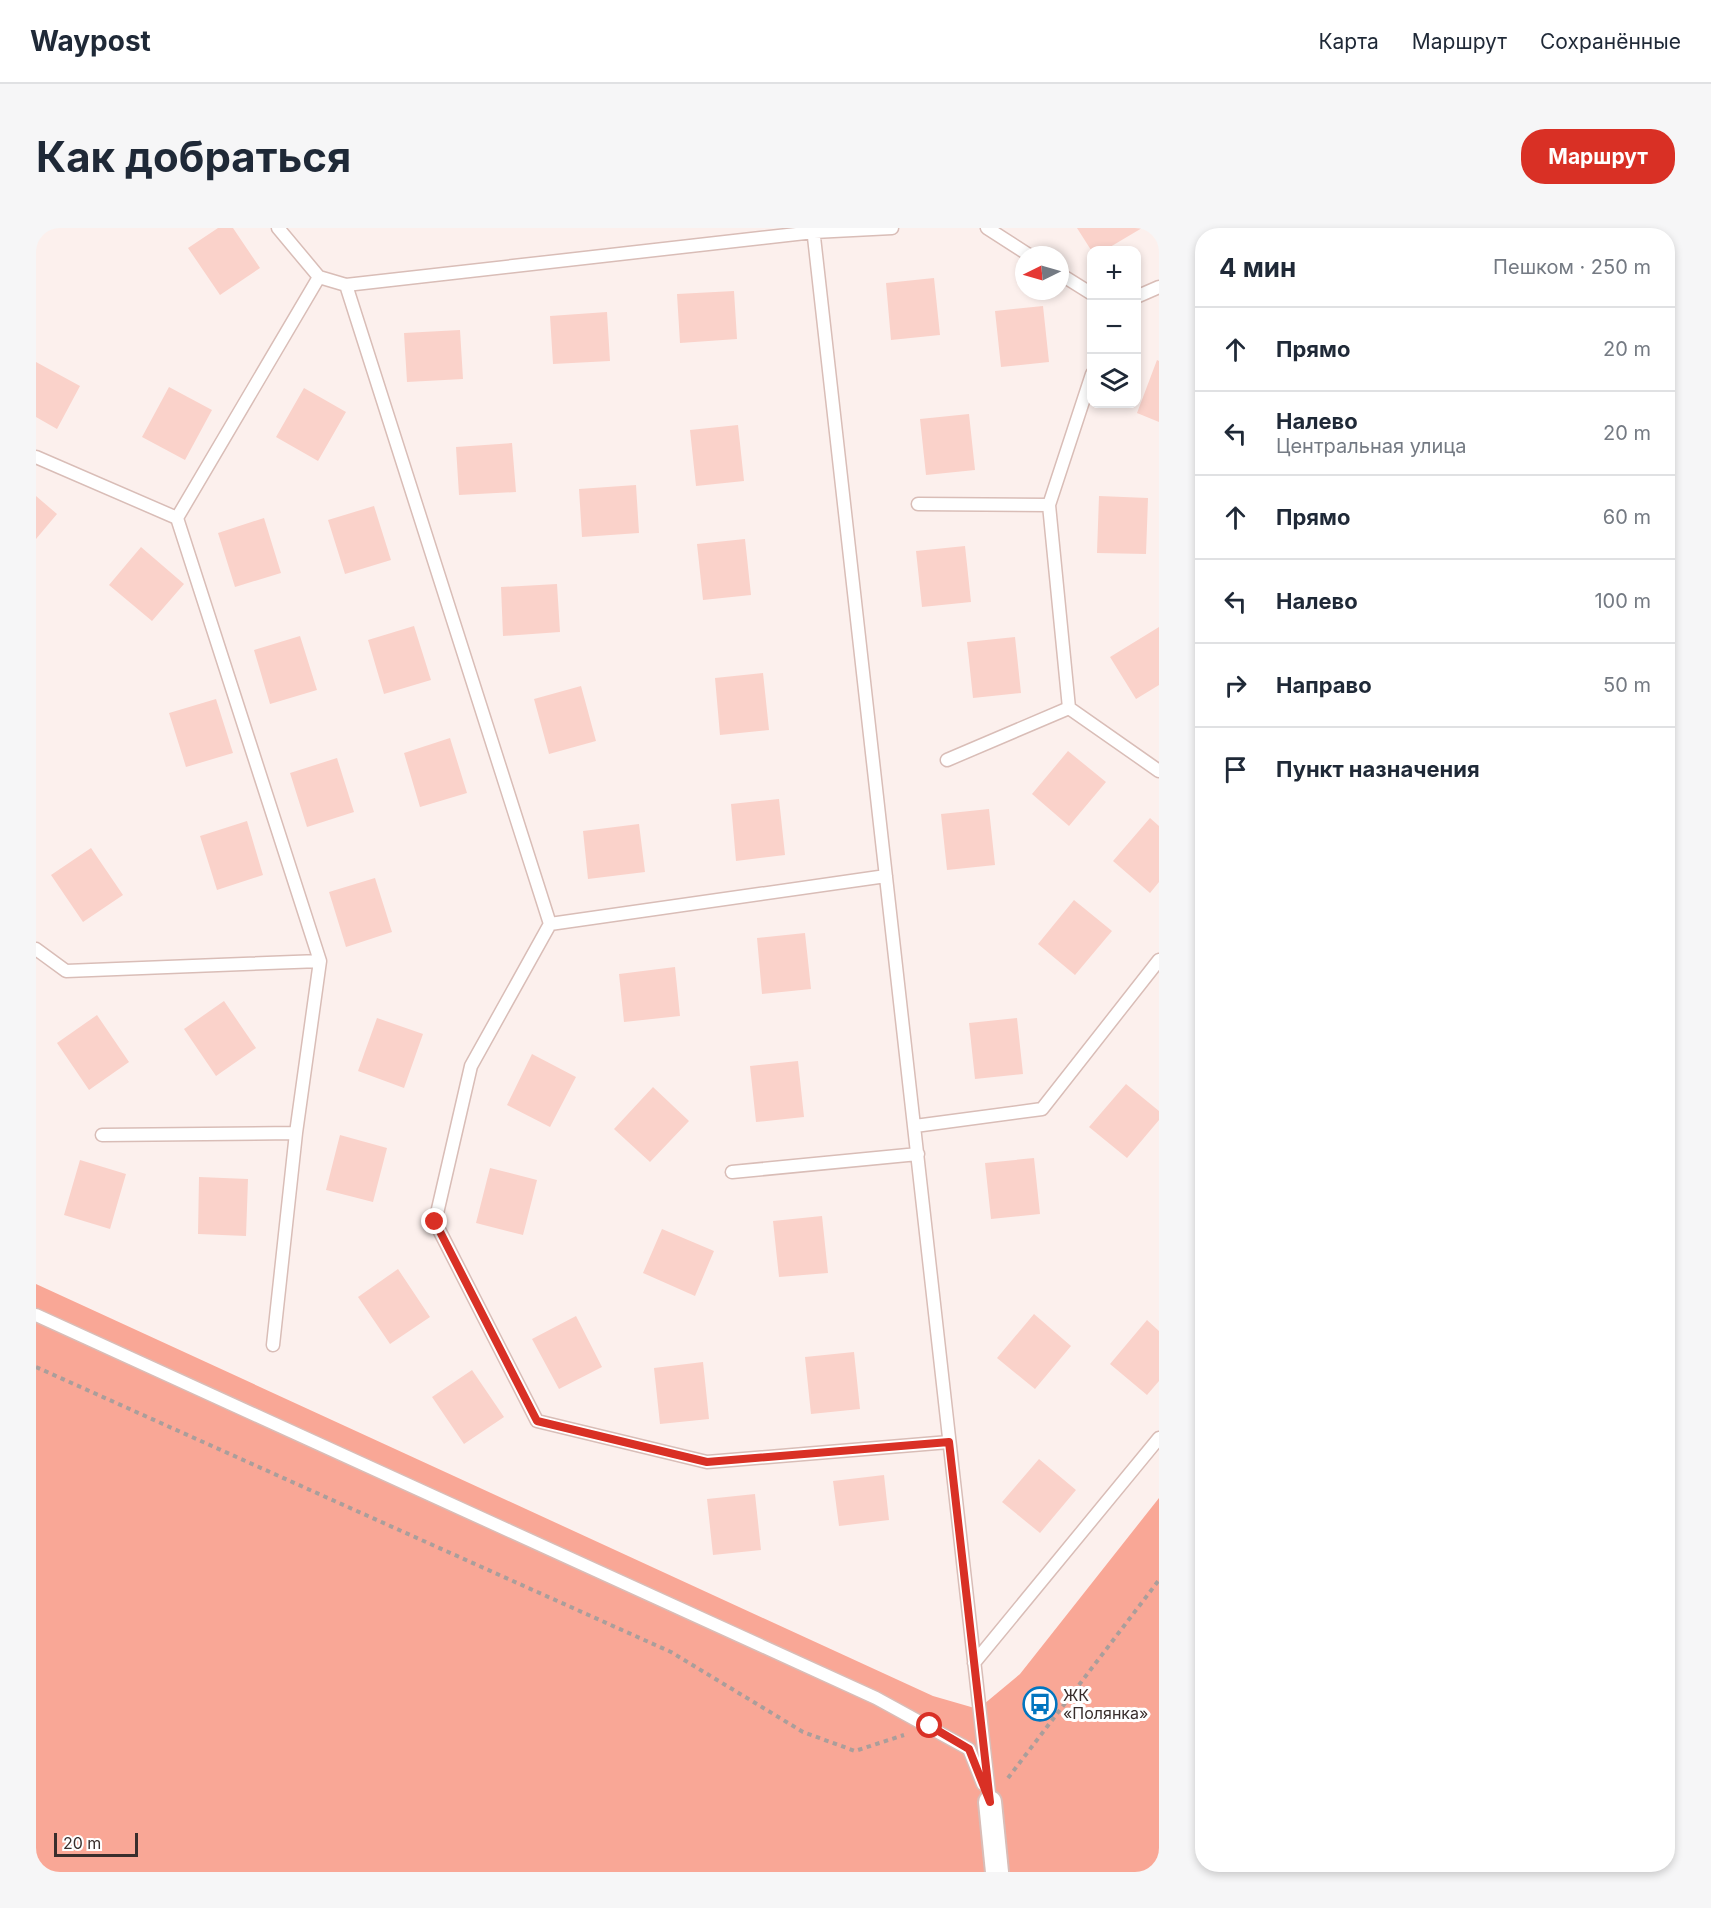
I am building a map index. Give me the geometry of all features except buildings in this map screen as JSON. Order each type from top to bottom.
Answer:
[{"type":"street","points":[[990,1802],[997,1872]]},
{"type":"lane","points":[[278,228],[319,277],[346,285],[814,230],[892,228]]},
{"type":"lane","points":[[987,228],[1015,246]]},
{"type":"lane","points":[[814,230],[990,1802]]},
{"type":"lane","points":[[273,1345],[296,1133],[320,961],[177,518],[319,277]]},
{"type":"lane","points":[[1069,280],[1087,291]]},
{"type":"lane","points":[[346,285],[550,924],[471,1066],[435,1222],[537,1421],[707,1462],[949,1442]]},
{"type":"lane","points":[[1141,295],[1159,287]]},
{"type":"lane","points":[[1087,389],[1049,505],[1069,708],[1159,771]]},
{"type":"lane","points":[[36,457],[177,518]]},
{"type":"lane","points":[[918,504],[1049,505]]},
{"type":"lane","points":[[947,760],[1069,708]]},
{"type":"lane","points":[[550,924],[886,876]]},
{"type":"lane","points":[[36,949],[66,971],[320,961]]},
{"type":"lane","points":[[915,1126],[1042,1109],[1159,960]]},
{"type":"lane","points":[[102,1135],[296,1133]]},
{"type":"lane","points":[[732,1172],[918,1154]]},
{"type":"lane","points":[[36,1314],[865,1693],[930,1726],[969,1749],[990,1802]]},
{"type":"lane","points":[[974,1663],[1159,1438]]},
{"type":"path","points":[[36,1367],[671,1652],[803,1732],[855,1751],[930,1726]]},
{"type":"path","points":[[990,1802],[1159,1580]]},
{"type":"shaded area","points":[[36,1284],[933,1696],[978,1709],[1020,1674],[1159,1498],[1159,1872],[36,1872]]},
{"type":"place","name":"ЖК «Полянка»","points":[[1040,1704]]},
{"type":"route","points":[[435,1222],[537,1421],[707,1462],[949,1442],[990,1802],[969,1749],[930,1726]]}]
